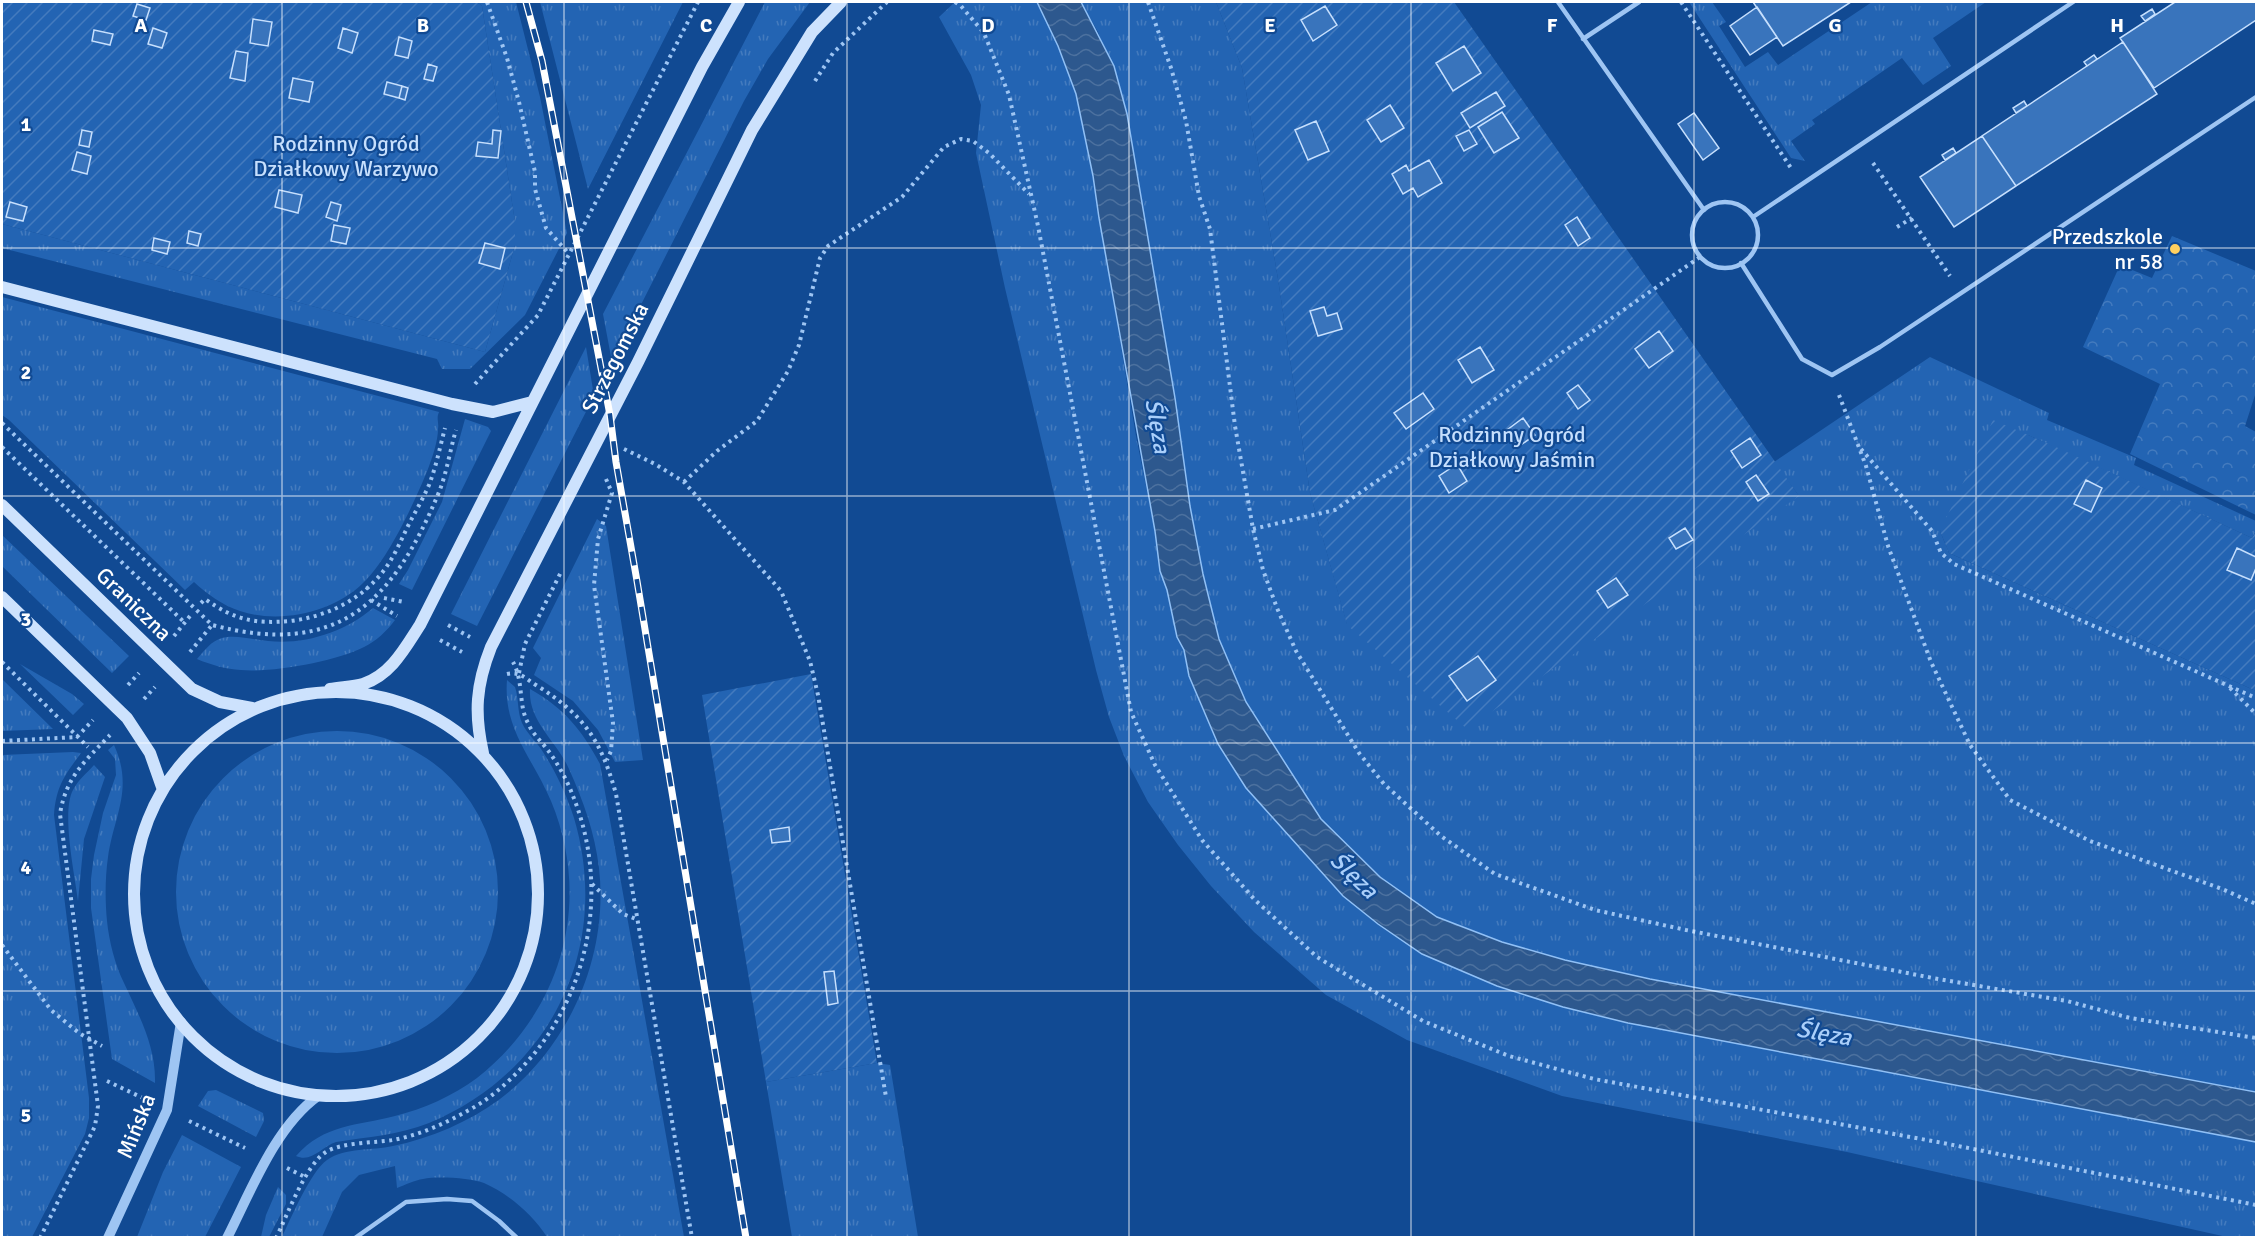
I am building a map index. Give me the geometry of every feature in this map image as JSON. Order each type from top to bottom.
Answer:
[{"type":"main road","points":[[321,690],[405,710],[483,753],[505,777],[526,816],[535,844],[541,898],[535,942],[525,970],[497,1018],[464,1050],[430,1073],[383,1090],[318,1096],[282,1089],[238,1070],[210,1051],[181,1022],[158,990],[148,966],[136,918],[135,868],[145,826],[162,788],[173,772],[203,740],[232,718],[286,695],[321,690],[361,685],[385,673],[396,662],[426,613],[702,67],[739,2]]},
{"type":"main road","name":"Strzegomska","points":[[483,753],[476,705],[479,680],[491,647],[638,362],[752,130],[812,32],[841,2]]},
{"type":"main road","points":[[2,287],[452,404],[494,412],[532,402]]},
{"type":"main road","name":"Graniczna","points":[[2,506],[192,689],[220,702],[252,708]]},
{"type":"main road","points":[[2,597],[127,718],[150,753],[162,788]]},
{"type":"street","name":"Mińska","points":[[108,1238],[166,1110],[181,1022]]},
{"type":"street","points":[[228,1238],[281,1138],[303,1107],[318,1096]]},
{"type":"lane","points":[[1558,2],[1704,210]]},
{"type":"lane","points":[[1583,39],[1639,2]]},
{"type":"lane","points":[[1753,217],[2073,2]]},
{"type":"lane","points":[[1741,263],[1802,359],[1832,375],[1880,348],[2256,98]]},
{"type":"lane","points":[[1727,202],[1739,205],[1753,217],[1758,237],[1755,249],[1747,260],[1723,268],[1711,265],[1700,257],[1694,246],[1692,233],[1695,220],[1704,210],[1714,203],[1727,202]]},
{"type":"lane","points":[[355,1238],[406,1203],[447,1199],[472,1201],[517,1238]]},
{"type":"path","points":[[486,2],[507,58],[519,102],[535,172],[535,189],[546,228],[569,254]]},
{"type":"path","points":[[476,380],[538,315],[698,2]]},
{"type":"path","points":[[809,89],[834,53],[886,2]]},
{"type":"path","points":[[955,2],[984,33],[1009,95],[1029,195],[1038,226],[1131,712],[1155,765],[1202,840],[1255,900],[1317,957],[1423,1021],[1509,1056],[1594,1079],[1943,1143],[2256,1205]]},
{"type":"path","points":[[1148,2],[1183,110],[1199,196],[1210,229],[1235,426],[1253,529],[1270,589],[1296,651],[1359,753],[1384,784],[1441,836],[1495,874],[1595,910],[1938,979],[2067,1001],[2130,1018],[2256,1038]]},
{"type":"path","points":[[1680,2],[1802,184]]},
{"type":"path","points":[[684,482],[717,451],[757,421],[788,371],[799,345],[820,258],[828,246],[902,197],[944,147],[961,139],[973,141],[989,153],[1029,195]]},
{"type":"path","points":[[1860,145],[1961,293]]},
{"type":"path","points":[[1897,227],[1911,218]]},
{"type":"path","points":[[1253,529],[1335,510],[1700,257]]},
{"type":"path","points":[[1832,375],[1858,446],[1888,546],[1931,662],[1970,745],[2010,800],[2090,841],[2222,889],[2256,904]]},
{"type":"path","points":[[201,603],[205,599],[242,620],[286,621],[306,619],[327,613],[348,603],[381,574],[392,557],[429,485],[446,422]]},
{"type":"path","points":[[2,423],[212,625],[237,631],[288,635],[310,632],[345,619],[359,610],[391,581],[402,565],[439,490],[456,428]]},
{"type":"path","points":[[629,438],[624,449],[684,482],[781,591],[810,661],[822,718],[886,1097]]},
{"type":"path","points":[[1858,446],[1932,531],[1941,553],[1954,564],[2256,698]]},
{"type":"path","points":[[2,447],[185,623]]},
{"type":"path","points":[[602,490],[607,480],[612,493],[598,539],[594,585],[613,723],[611,752],[607,761]]},
{"type":"path","points":[[519,673],[525,644],[566,562]]},
{"type":"path","points":[[366,587],[371,591]]},
{"type":"path","points":[[384,598],[409,603]]},
{"type":"path","points":[[371,600],[400,618]]},
{"type":"path","points":[[170,640],[190,616]]},
{"type":"path","points":[[442,622],[475,640]]},
{"type":"path","points":[[187,656],[212,625]]},
{"type":"path","points":[[434,637],[467,655]]},
{"type":"path","points":[[276,1238],[305,1178],[317,1160],[326,1152],[336,1148],[396,1140],[436,1127],[464,1113],[490,1096],[522,1068],[549,1035],[570,997],[588,941],[591,884],[587,851],[573,797],[548,751],[526,722],[519,673],[510,656]]},
{"type":"path","points":[[2,662],[88,747]]},
{"type":"path","points":[[123,690],[144,668]]},
{"type":"path","points":[[506,674],[519,673],[557,698],[586,725],[607,761],[616,794],[692,1238]]},
{"type":"path","points":[[139,705],[159,683]]},
{"type":"path","points":[[2228,686],[2256,714]]},
{"type":"path","points":[[2,741],[77,737],[97,715]]},
{"type":"path","points":[[40,1238],[95,1126],[98,1106],[60,814],[63,795],[74,775],[112,732]]},
{"type":"path","points":[[591,884],[622,914],[636,919]]},
{"type":"path","points":[[2,945],[51,1010],[79,1033],[102,1046]]},
{"type":"path","points":[[107,1081],[153,1104]]},
{"type":"path","points":[[189,1121],[251,1151]]},
{"type":"path","points":[[286,1168],[305,1178]]},
{"type":"green space","name":"Rodzinny Ogród Działkowy Warzywo","points":[[2,2],[477,2],[482,6],[515,222],[515,245],[485,352],[2,224]]},
{"type":"green space","points":[[477,2],[516,2],[540,97],[567,233],[525,315],[470,369],[442,369],[437,359],[2,248],[2,224],[485,352],[515,245],[515,222],[482,6]]},
{"type":"green space","points":[[540,2],[683,2],[588,189]]},
{"type":"green space","points":[[765,2],[810,2],[768,59],[744,101],[612,362],[603,314]]},
{"type":"green space","points":[[955,2],[1037,2],[1058,46],[1076,94],[1086,138],[1136,436],[1155,531],[1160,571],[1167,590],[1177,637],[1184,650],[1189,676],[1202,703],[1422,954],[1497,986],[1563,1007],[1628,1023],[2256,1142],[2256,1237],[2227,1237],[1847,1152],[1562,1096],[1407,1040],[1326,995],[1254,932],[1211,886],[1178,845],[1148,802],[1124,756],[1109,717],[1005,288],[976,153],[981,105],[971,75],[939,17]]},
{"type":"green space","points":[[1081,2],[1216,2],[1242,68],[1278,279],[1310,493],[1347,624],[1799,496],[1774,462],[1930,357],[2049,413],[2047,420],[2136,458],[2134,465],[2256,521],[2256,531],[2252,538],[2028,435],[1940,531],[1949,553],[2256,691],[2256,1092],[1650,979],[1565,960],[1502,942],[1437,917],[1380,877],[1321,819],[1246,702],[1219,639],[1190,506],[1175,398],[1127,114],[1098,32]]},
{"type":"green space","name":"Rodzinny Ogród Działkowy Jaśmin","points":[[1216,2],[1454,2],[1799,496],[1467,729],[1347,625],[1310,493],[1278,279],[1242,68]]},
{"type":"green space","points":[[1689,2],[1712,2],[1726,22],[1719,26],[1745,67],[1768,52],[1778,65],[1872,2],[1986,2],[1933,38],[1951,66],[1923,85],[1902,58],[1812,120],[1815,124],[1791,141],[1805,161],[1791,158]]},
{"type":"green space","points":[[2172,236],[2256,271],[2256,392],[2245,426],[2256,432],[2256,515],[2130,454],[2160,384],[2083,347],[2120,265],[2152,278]]},
{"type":"green space","points":[[2,297],[439,412],[437,439],[428,469],[408,513],[382,560],[363,583],[337,602],[288,616],[255,615],[240,611],[215,599],[194,582],[185,590],[2,415]]},
{"type":"green space","points":[[586,347],[594,396],[477,626],[451,614]]},
{"type":"green space","points":[[465,419],[488,427],[491,431],[412,590],[399,584],[442,502]]},
{"type":"green space","points":[[1993,420],[2252,538],[2256,531],[2256,691],[1949,553],[1940,531]]},
{"type":"green space","points":[[597,519],[606,526],[643,760],[615,762],[598,730],[573,701],[534,675],[541,658],[533,648]]},
{"type":"green space","points":[[2,535],[129,656],[112,673],[2,566]]},
{"type":"green space","points":[[373,608],[395,620],[372,642],[338,657],[270,670],[224,668],[197,659],[218,639],[239,637],[282,642],[310,639],[350,624]]},
{"type":"green space","points":[[20,664],[72,694],[84,704],[73,715]]},
{"type":"green space","points":[[811,674],[877,1063],[766,1082],[702,695]]},
{"type":"green space","points":[[2,679],[53,729],[2,731]]},
{"type":"green space","points":[[507,680],[515,687],[522,723],[541,748],[565,793],[574,818],[584,866],[585,912],[577,957],[562,999],[539,1038],[509,1072],[472,1101],[418,1127],[336,1142],[312,1156],[302,1158],[296,1156],[318,1138],[330,1132],[416,1110],[468,1085],[506,1051],[530,1021],[549,988],[562,952],[568,915],[569,877],[563,839],[551,801],[514,729],[507,698]]},
{"type":"green space","points":[[530,689],[563,712],[579,730],[600,764],[684,1237],[547,1237],[520,1206],[484,1183],[437,1178],[420,1180],[397,1188],[395,1166],[359,1175],[342,1192],[322,1237],[282,1237],[308,1184],[327,1160],[342,1153],[385,1148],[421,1139],[463,1122],[488,1107],[525,1077],[546,1053],[565,1026],[580,996],[591,965],[598,933],[600,901],[597,855],[588,817],[579,793],[564,759],[538,721],[531,701]]},
{"type":"green space","points":[[337,731],[368,734],[399,743],[426,758],[451,778],[471,803],[486,830],[495,861],[498,892],[495,923],[486,954],[471,981],[451,1006],[426,1026],[399,1041],[368,1050],[337,1053],[306,1050],[275,1041],[248,1026],[223,1006],[203,981],[188,954],[179,923],[176,892],[179,861],[188,830],[203,803],[223,778],[248,758],[275,743],[306,734]]},
{"type":"green space","points":[[114,745],[120,761],[122,789],[107,865],[107,921],[118,969],[150,1044],[155,1083],[112,1059],[91,908],[94,855],[103,813],[116,775],[115,759],[108,750]]},
{"type":"green space","points":[[81,753],[62,782],[54,815],[89,1098],[89,1118],[85,1134],[32,1237],[2,1237],[2,755]]},
{"type":"green space","points":[[94,765],[105,777],[84,839],[78,901],[68,813],[75,786]]},
{"type":"green space","points":[[877,1063],[890,1065],[918,1237],[792,1237],[766,1082]]},
{"type":"green space","points":[[216,1090],[263,1113],[264,1121],[256,1137],[198,1106],[208,1091]]},
{"type":"green space","points":[[182,1135],[241,1167],[205,1237],[137,1237],[163,1172]]},
{"type":"green space","points":[[278,1187],[286,1195],[286,1204],[269,1237],[261,1237],[266,1215]]},
{"type":"water","name":"Ślęza","points":[[1037,2],[1081,2],[1114,66],[1127,114],[1175,398],[1190,506],[1219,639],[1246,702],[1321,819],[1380,877],[1437,917],[1502,942],[1565,960],[1650,979],[2256,1092],[2256,1142],[1628,1023],[1563,1007],[1497,986],[1422,954],[1378,924],[1343,896],[1246,788],[1218,744],[1189,676],[1184,650],[1177,637],[1167,590],[1160,571],[1093,176],[1076,94],[1058,46]]},
{"type":"building","points":[[1753,2],[1851,2],[1783,46]]},
{"type":"building","points":[[2175,2],[2256,2],[2256,20],[2154,88],[2120,38]]},
{"type":"building","points":[[137,4],[150,8],[146,20],[133,16]]},
{"type":"building","points":[[1325,6],[1337,25],[1313,41],[1301,20]]},
{"type":"building","points":[[1757,7],[1777,37],[1750,55],[1730,26]]},
{"type":"building","points":[[2152,9],[2155,14],[2145,21],[2141,16]]},
{"type":"building","points":[[253,19],[272,22],[268,46],[250,43]]},
{"type":"building","points":[[153,28],[167,33],[162,48],[148,44]]},
{"type":"building","points":[[343,28],[358,33],[352,53],[338,48]]},
{"type":"building","points":[[94,30],[113,34],[110,45],[92,41]]},
{"type":"building","points":[[399,37],[412,41],[408,58],[395,55]]},
{"type":"building","points":[[2123,42],[2157,94],[2016,186],[1982,136]]},
{"type":"building","points":[[1464,46],[1481,73],[1453,91],[1436,63]]},
{"type":"building","points":[[236,51],[248,53],[245,81],[230,78]]},
{"type":"building","points":[[2094,55],[2097,59],[2087,66],[2084,62]]},
{"type":"building","points":[[428,64],[437,67],[433,81],[424,79]]},
{"type":"building","points":[[293,78],[313,82],[309,102],[289,98]]},
{"type":"building","points":[[387,82],[402,86],[399,98],[384,94]]},
{"type":"building","points":[[402,86],[408,88],[405,100],[399,98]]},
{"type":"building","points":[[1496,92],[1505,106],[1470,128],[1461,113]]},
{"type":"building","points":[[2024,101],[2027,106],[2016,113],[2013,108]]},
{"type":"building","points":[[1390,105],[1404,128],[1381,142],[1367,120]]},
{"type":"building","points":[[1502,112],[1519,138],[1494,153],[1478,127]]},
{"type":"building","points":[[1694,113],[1719,148],[1703,160],[1678,124]]},
{"type":"building","points":[[1316,121],[1329,151],[1308,160],[1295,130]]},
{"type":"building","points":[[82,130],[92,132],[89,147],[79,145]]},
{"type":"building","points":[[493,130],[501,131],[498,158],[476,156],[478,142],[492,144]]},
{"type":"building","points":[[1469,130],[1477,144],[1464,151],[1456,136]]},
{"type":"building","points":[[1982,136],[2016,186],[1954,227],[1920,177]]},
{"type":"building","points":[[1953,148],[1956,153],[1945,160],[1942,155]]},
{"type":"building","points":[[77,152],[91,156],[87,174],[72,170]]},
{"type":"building","points":[[1429,160],[1442,183],[1418,197],[1413,188],[1403,194],[1392,174],[1406,165],[1409,171]]},
{"type":"building","points":[[279,190],[302,195],[298,213],[275,207]]},
{"type":"building","points":[[10,202],[27,207],[23,221],[6,217]]},
{"type":"building","points":[[331,202],[341,205],[337,221],[326,217]]},
{"type":"building","points":[[1577,217],[1590,238],[1578,246],[1565,225]]},
{"type":"building","points":[[334,225],[350,228],[346,244],[331,241]]},
{"type":"building","points":[[189,231],[201,234],[198,246],[187,243]]},
{"type":"building","points":[[154,238],[170,242],[167,254],[152,250]]},
{"type":"building","points":[[485,243],[505,248],[500,269],[479,263]]},
{"type":"building","points":[[1324,307],[1327,316],[1337,313],[1342,329],[1318,336],[1310,311]]},
{"type":"building","points":[[1659,331],[1673,351],[1649,368],[1635,349]]},
{"type":"building","points":[[1480,347],[1494,370],[1472,383],[1458,360]]},
{"type":"building","points":[[1578,385],[1590,400],[1578,409],[1567,393]]},
{"type":"building","points":[[1423,393],[1434,409],[1406,429],[1394,413]]},
{"type":"building","points":[[1523,418],[1535,435],[1518,447],[1507,430]]},
{"type":"building","points":[[1750,438],[1761,455],[1742,468],[1731,451]]},
{"type":"building","points":[[1457,464],[1467,481],[1449,493],[1439,476]]},
{"type":"building","points":[[1756,475],[1769,494],[1758,501],[1746,482]]},
{"type":"building","points":[[2086,480],[2102,488],[2091,512],[2074,504]]},
{"type":"building","points":[[1685,528],[1693,540],[1676,549],[1669,538]]},
{"type":"building","points":[[2237,548],[2256,557],[2256,568],[2251,580],[2227,570]]},
{"type":"building","points":[[1616,578],[1628,595],[1608,608],[1597,591]]},
{"type":"building","points":[[1478,656],[1496,680],[1467,701],[1449,676]]},
{"type":"building","points":[[789,827],[790,841],[772,843],[770,830]]},
{"type":"building","points":[[834,971],[838,1003],[828,1005],[824,972]]},
{"type":"railway","points":[[526,2],[542,61],[610,415],[746,1238]]},
{"type":"place","name":"Przedszkole nr 58","points":[[2175,249]]}]
